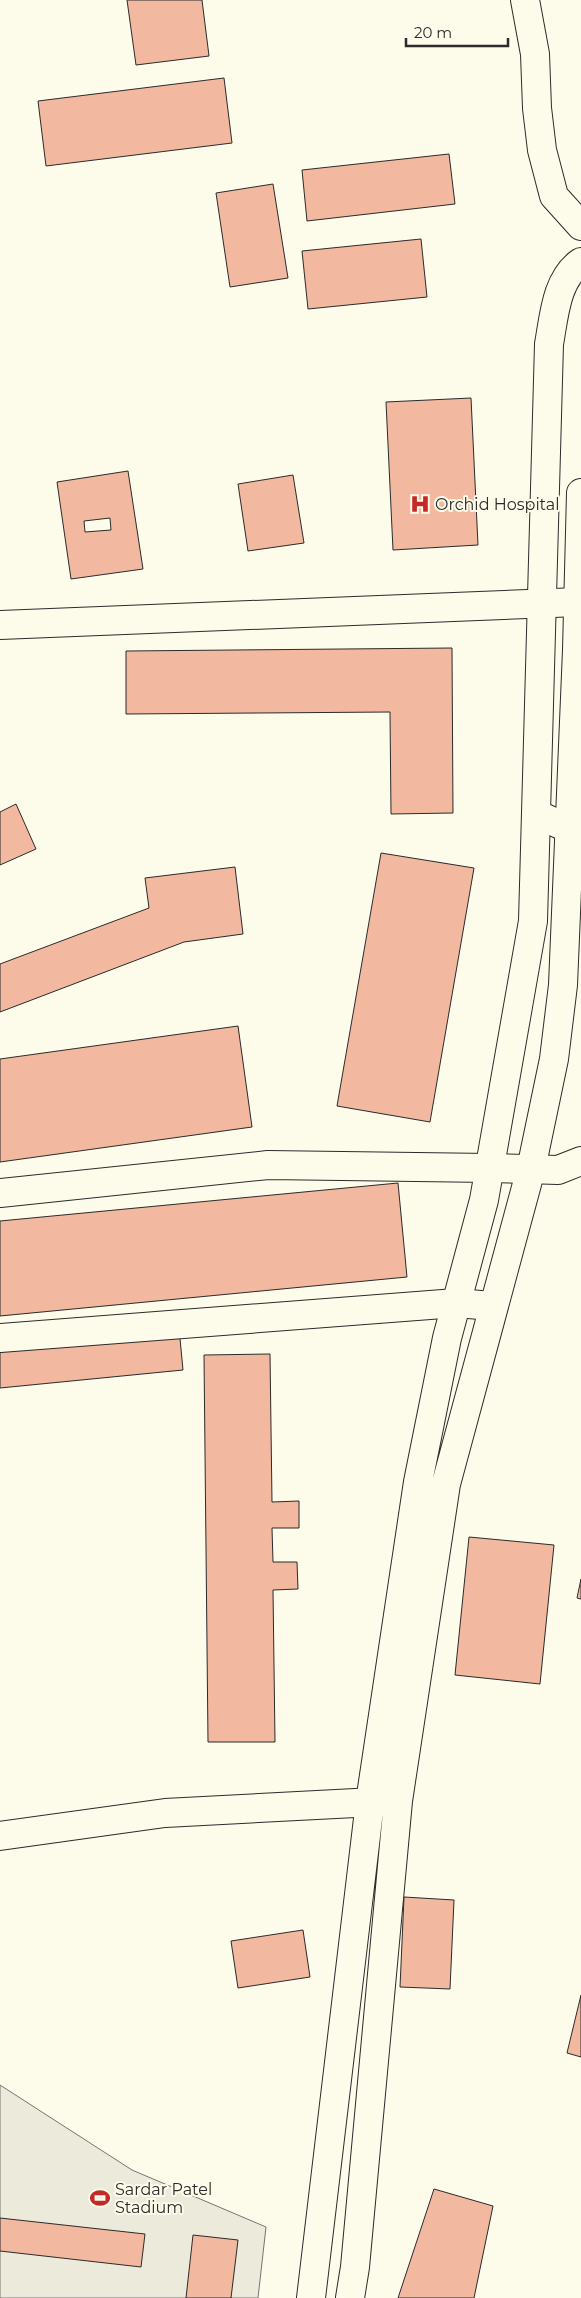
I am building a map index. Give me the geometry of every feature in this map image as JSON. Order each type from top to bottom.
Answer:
[{"type":"main road","points":[[525,0],[535,54],[537,108],[544,159],[554,196],[581,226]]},
{"type":"main road","points":[[311,2298],[370,1802],[418,1482],[447,1338],[484,1200],[533,921],[549,344],[559,292],[574,267],[581,262]]},
{"type":"main road","points":[[350,2298],[355,2267],[398,1801],[446,1484],[531,1169],[554,1059],[563,985],[576,837],[581,493]]},
{"type":"main road","points":[[0,625],[578,602]]},
{"type":"main road","points":[[536,814],[576,837]]},
{"type":"main road","points":[[0,1192],[268,1165],[558,1170],[581,1161]]},
{"type":"main road","points":[[0,1338],[456,1303],[493,1306]]},
{"type":"main road","points":[[0,1836],[165,1813],[398,1801]]},
{"type":"shaded area","name":"Sardar Patel Stadium","points":[[0,2085],[132,2170],[266,2227],[258,2298],[0,2298]]},
{"type":"building","points":[[127,0],[202,0],[209,56],[136,65]]},
{"type":"building","points":[[224,78],[232,143],[46,166],[38,101]]},
{"type":"building","points":[[449,154],[455,204],[307,221],[302,170]]},
{"type":"building","points":[[273,184],[288,278],[230,287],[216,193]]},
{"type":"building","points":[[421,239],[427,297],[308,309],[302,251]]},
{"type":"building","points":[[471,398],[478,545],[393,550],[386,402]]},
{"type":"building","points":[[128,471],[143,569],[71,579],[57,482]],"holes":[[[110,518],[111,530],[85,532],[84,521]]]},
{"type":"building","points":[[293,475],[304,543],[248,551],[238,484]]},
{"type":"building","points":[[452,648],[453,813],[391,814],[390,712],[126,714],[126,651]]},
{"type":"building","points":[[16,804],[36,849],[0,865],[0,812]]},
{"type":"building","points":[[381,853],[474,868],[430,1122],[337,1106]]},
{"type":"building","points":[[235,867],[243,934],[184,942],[0,1012],[0,964],[149,908],[145,878]]},
{"type":"building","points":[[238,1026],[252,1127],[0,1162],[0,1059]]},
{"type":"building","points":[[398,1183],[407,1277],[0,1316],[0,1221]]},
{"type":"building","points":[[179,1328],[183,1370],[0,1388],[0,1345]]},
{"type":"building","points":[[270,1354],[272,1502],[299,1501],[299,1528],[272,1528],[273,1562],[297,1562],[298,1589],[273,1590],[275,1742],[208,1742],[204,1355]]},
{"type":"building","points":[[469,1537],[554,1545],[540,1684],[455,1675]]},
{"type":"building","points":[[581,1579],[581,1599],[577,1598]]},
{"type":"building","points":[[404,1897],[454,1900],[450,1989],[400,1987]]},
{"type":"building","points":[[303,1930],[310,1977],[238,1988],[231,1941]]},
{"type":"building","points":[[581,1995],[581,2057],[567,2053]]},
{"type":"building","points":[[434,2189],[493,2206],[474,2298],[398,2298]]},
{"type":"building","points":[[0,2218],[145,2234],[141,2267],[0,2251]]},
{"type":"building","points":[[193,2235],[238,2240],[231,2298],[186,2298]]},
{"type":"place","name":"Orchid Hospital","points":[[420,504]]},
{"type":"place","name":"Sardar Patel Stadium","points":[[100,2198]]}]
